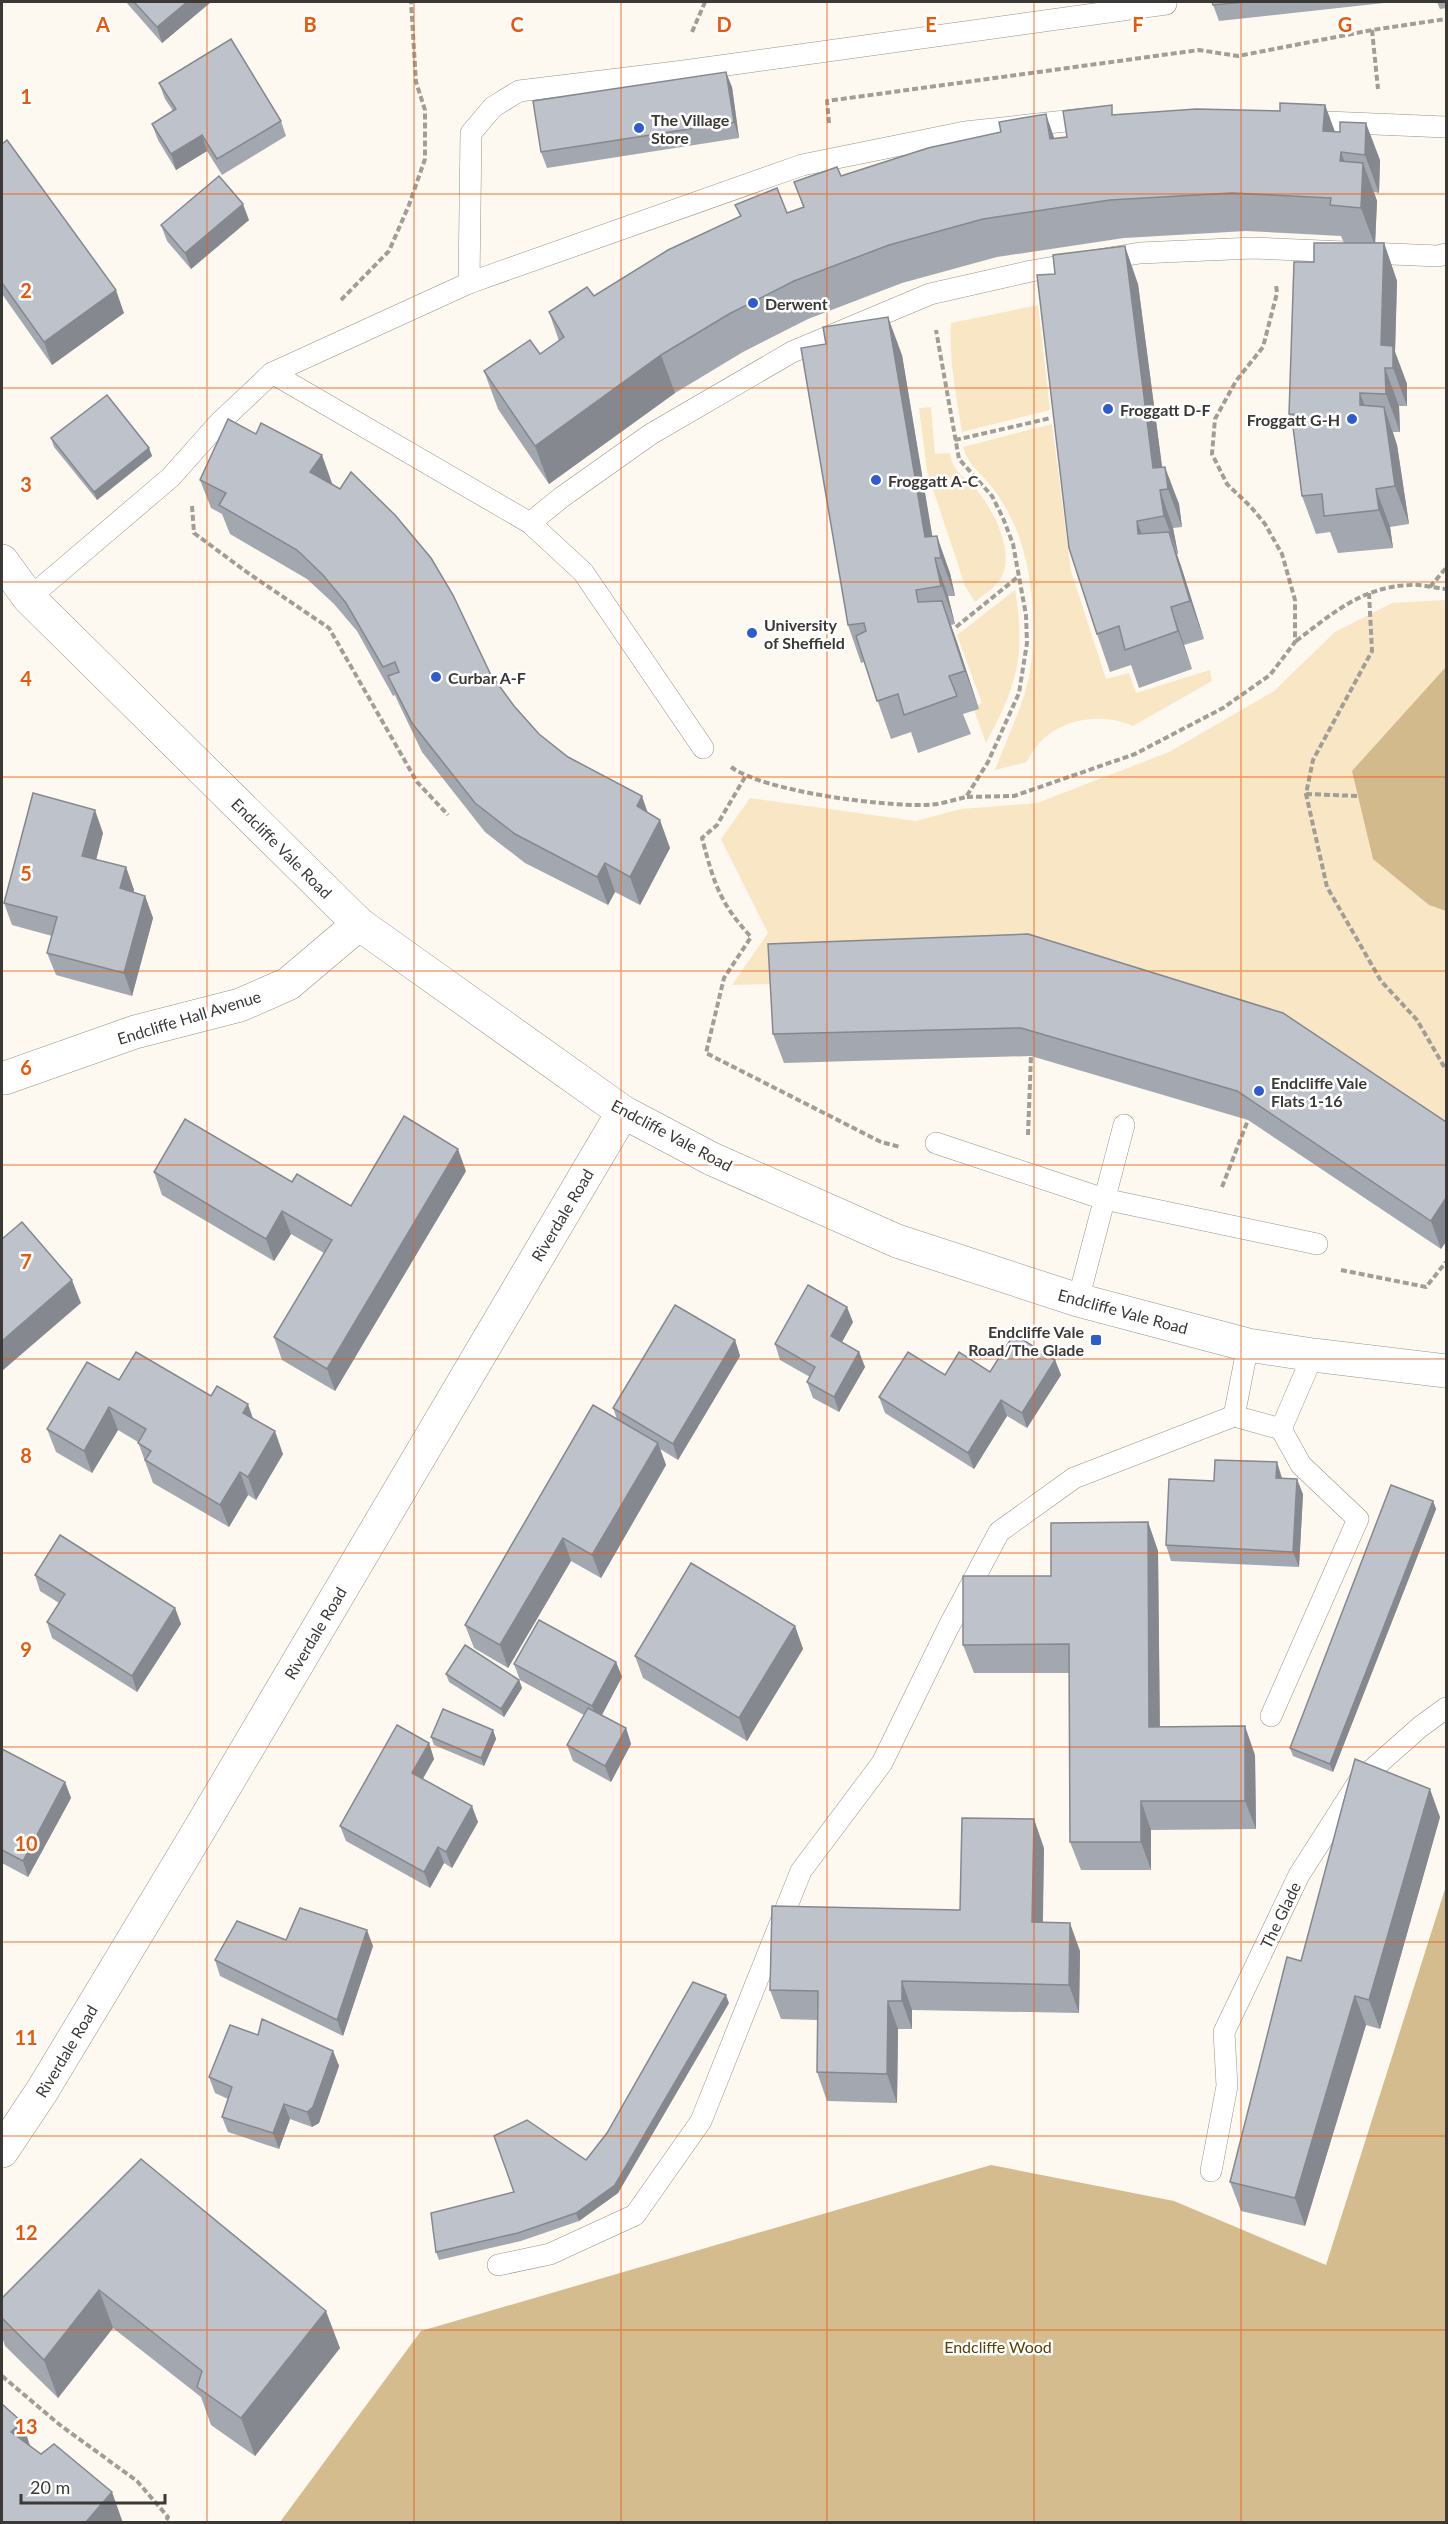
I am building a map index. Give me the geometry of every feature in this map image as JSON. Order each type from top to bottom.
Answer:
[{"type":"street","name":"Endcliffe Vale Road","points":[[2,561],[29,598],[359,924],[623,1112],[712,1159],[897,1241],[1078,1300],[1248,1345],[1446,1371]]},
{"type":"street","name":"Endcliffe Hall Avenue","points":[[3,1079],[135,1032],[240,1005],[288,984],[359,924]]},
{"type":"street","name":"Riverdale Road","points":[[2,2151],[42,2091],[182,1858],[623,1112]]},
{"type":"lane","points":[[469,284],[471,133],[493,107],[519,91],[676,72],[1166,4]]},
{"type":"lane","points":[[29,598],[171,477],[218,424],[272,373],[469,284],[802,165],[965,132],[1112,117]]},
{"type":"lane","points":[[1287,120],[1446,127]]},
{"type":"lane","points":[[530,523],[562,497],[651,435],[792,352],[930,294],[1031,271],[1140,253],[1253,248],[1438,256],[1446,254]]},
{"type":"lane","points":[[272,373],[530,523],[583,572],[703,748]]},
{"type":"lane","points":[[1078,1300],[1124,1125]]},
{"type":"lane","points":[[936,1143],[1104,1199],[1317,1244]]},
{"type":"lane","points":[[1234,1416],[1248,1345]]},
{"type":"lane","points":[[1281,1429],[1313,1355]]},
{"type":"lane","points":[[498,2265],[550,2254],[635,2215],[700,2121],[801,1871],[882,1763],[999,1532],[1074,1478],[1234,1416],[1281,1429],[1301,1465],[1358,1519],[1271,1716]]},
{"type":"lane","name":"The Glade","points":[[1211,2171],[1227,2086],[1224,2032],[1299,1875],[1359,1781],[1420,1727],[1446,1708]]},
{"type":"path","points":[[334,307],[389,251],[409,206],[425,159],[425,110],[416,82],[411,2]]},
{"type":"path","points":[[833,160],[827,101],[1199,50],[1238,56],[1372,30],[1446,20]]},
{"type":"path","points":[[1372,30],[1381,124]]},
{"type":"path","points":[[1275,250],[1277,293],[1263,347],[1236,381],[1215,419],[1212,454],[1227,483],[1265,525],[1282,554],[1295,600],[1295,642]]},
{"type":"path","points":[[930,294],[959,459],[992,496],[1003,518],[1013,544],[1026,615],[1027,643],[1019,693],[988,762],[966,797]]},
{"type":"path","points":[[955,440],[1051,418]]},
{"type":"path","points":[[189,458],[194,532],[248,573],[329,628],[417,782],[448,814]]},
{"type":"path","points":[[1429,587],[1446,568]]},
{"type":"path","points":[[956,627],[1019,575]]},
{"type":"path","points":[[703,748],[745,777],[828,796],[927,805],[966,797],[1014,796],[1135,754],[1223,708],[1270,675],[1295,642],[1348,602],[1370,593],[1410,585],[1446,589]]},
{"type":"path","points":[[1370,593],[1372,651],[1313,760],[1306,794],[1327,887],[1382,981],[1417,1020],[1446,1070]]},
{"type":"path","points":[[745,777],[717,825],[702,838],[715,887],[733,918],[751,938],[724,978],[706,1053],[881,1142],[920,1152],[936,1143]]},
{"type":"path","points":[[1306,794],[1358,796]]},
{"type":"path","points":[[1438,1053],[1446,1054]]},
{"type":"path","points":[[1026,1172],[1031,1056]]},
{"type":"path","points":[[1208,1221],[1248,1120]]},
{"type":"path","points":[[1317,1244],[1336,1269],[1426,1287],[1446,1262]]},
{"type":"path","points":[[2,2376],[60,2425],[137,2481],[168,2517],[165,2523]]},
{"type":"shaded area","points":[[1038,305],[1050,410],[962,432],[952,364],[951,323]]},
{"type":"shaded area","points":[[931,407],[935,454],[950,453],[955,468],[987,504],[1003,541],[1005,565],[1002,576],[994,587],[975,602],[965,586],[927,471],[919,408]]},
{"type":"shaded area","points":[[1052,424],[1071,571],[1106,679],[1129,673],[1136,693],[1210,670],[1212,681],[1133,726],[1103,719],[1087,719],[1072,723],[1045,737],[1027,762],[995,770],[1023,699],[1030,670],[1033,626],[1030,579],[1019,536],[1011,518],[995,491],[971,463],[963,447]]},
{"type":"shaded area","points":[[1015,590],[1019,633],[1016,670],[1012,687],[986,743],[973,707],[982,703],[957,635]]},
{"type":"shaded area","points":[[1446,600],[1446,1129],[1030,977],[732,985],[768,933],[721,839],[750,798],[916,821],[961,809],[1037,803],[1169,752],[1274,691],[1335,632],[1392,603]]},
{"type":"shaded area","points":[[1445,668],[1446,911],[1429,905],[1373,859],[1352,771]]},
{"type":"green space","name":"Endcliffe Wood","points":[[1446,1886],[1446,2522],[280,2522],[421,2331],[991,2165],[1174,2201],[1326,2265]]},
{"type":"building","points":[[134,2],[187,2],[157,27]]},
{"type":"building","points":[[1212,2],[1244,2],[1213,5]]},
{"type":"building","points":[[231,39],[281,121],[217,159],[202,135],[171,154],[152,124],[176,109],[159,83]]},
{"type":"building","name":"The Village Store","points":[[726,72],[734,122],[541,152],[533,101]]},
{"type":"building","points":[[1280,103],[1325,105],[1323,131],[1340,132],[1340,122],[1366,123],[1365,155],[1341,152],[1340,161],[1363,163],[1361,208],[1330,205],[1331,198],[1232,193],[1110,200],[983,219],[889,245],[794,281],[729,314],[661,355],[535,446],[484,371],[530,340],[540,354],[564,337],[549,312],[587,287],[594,296],[668,250],[741,216],[735,205],[777,188],[787,213],[804,207],[794,182],[837,167],[841,176],[928,148],[1001,132],[999,122],[1046,114],[1050,139],[1067,137],[1063,111],[1112,105],[1112,115],[1196,109],[1280,111]]},
{"type":"building","points":[[7,140],[116,290],[44,342],[2,283],[2,144]]},
{"type":"building","points":[[219,176],[243,204],[185,253],[161,225]]},
{"type":"building","name":"Froggatt G-H","points":[[1314,243],[1384,243],[1381,345],[1393,346],[1393,368],[1385,368],[1386,394],[1360,393],[1360,405],[1384,407],[1395,486],[1376,489],[1379,510],[1324,516],[1322,494],[1302,496],[1293,427],[1303,426],[1301,415],[1289,414],[1294,262],[1314,262]]},
{"type":"building","name":"Froggatt D-F","points":[[1125,246],[1153,468],[1165,467],[1168,489],[1160,490],[1164,516],[1137,521],[1138,534],[1169,532],[1190,601],[1171,607],[1178,631],[1125,650],[1119,626],[1097,634],[1069,548],[1037,275],[1055,274],[1053,255]]},
{"type":"building","name":"Froggatt A-C","points":[[888,317],[925,537],[937,536],[941,558],[935,558],[941,586],[916,590],[918,602],[942,601],[965,671],[949,676],[957,696],[904,715],[898,694],[877,701],[856,636],[866,631],[864,623],[848,625],[801,348],[826,344],[823,327]]},
{"type":"building","points":[[107,395],[149,448],[94,492],[51,438]]},
{"type":"building","name":"Curbar A-F","points":[[228,419],[256,434],[261,423],[322,455],[310,472],[340,489],[351,472],[395,515],[431,558],[453,595],[490,673],[514,706],[539,734],[568,757],[642,796],[637,806],[660,820],[630,877],[605,863],[597,877],[515,834],[475,803],[412,723],[388,676],[399,672],[395,662],[383,667],[346,603],[323,575],[297,550],[219,505],[226,493],[200,480]]},
{"type":"building","points":[[33,793],[95,810],[82,856],[126,867],[120,888],[145,896],[124,973],[47,953],[57,917],[4,903]]},
{"type":"building","name":"Endcliffe Vale Flats 1-16","points":[[1028,934],[1283,1013],[1446,1122],[1446,1198],[1431,1221],[1237,1091],[1021,1028],[773,1034],[768,944]]},
{"type":"building","points":[[404,1116],[458,1149],[327,1369],[274,1337],[332,1240],[282,1211],[266,1239],[154,1172],[185,1119],[292,1182],[297,1174],[351,1206]]},
{"type":"building","points":[[22,1222],[72,1280],[2,1341],[2,1239]]},
{"type":"building","points":[[808,1285],[847,1307],[831,1336],[859,1352],[834,1397],[807,1382],[815,1367],[775,1344]]},
{"type":"building","points":[[675,1305],[735,1340],[673,1444],[613,1408]]},
{"type":"building","points":[[1014,1334],[1055,1360],[1022,1413],[1001,1400],[968,1453],[879,1397],[908,1352],[945,1375],[959,1352],[990,1372]]},
{"type":"building","points":[[136,1352],[211,1396],[217,1386],[248,1404],[243,1413],[275,1431],[248,1477],[240,1472],[220,1505],[145,1460],[151,1451],[138,1443],[146,1429],[109,1407],[84,1451],[47,1429],[87,1362],[119,1380]]},
{"type":"building","points":[[593,1405],[658,1443],[592,1555],[563,1538],[500,1645],[465,1625]]},
{"type":"building","points":[[1215,1460],[1277,1462],[1276,1478],[1297,1479],[1293,1552],[1166,1545],[1169,1479],[1214,1481]]},
{"type":"building","points":[[1391,1485],[1433,1501],[1330,1764],[1290,1748]]},
{"type":"building","points":[[1148,1522],[1149,1727],[1245,1726],[1245,1801],[1141,1801],[1141,1842],[1070,1842],[1069,1644],[963,1645],[963,1576],[1051,1576],[1051,1523]]},
{"type":"building","points":[[60,1535],[175,1608],[132,1676],[47,1622],[65,1594],[35,1575]]},
{"type":"building","points":[[691,1563],[795,1626],[739,1718],[635,1656]]},
{"type":"building","points":[[539,1620],[616,1662],[592,1706],[514,1664]]},
{"type":"building","points":[[465,1645],[519,1680],[501,1709],[446,1674]]},
{"type":"building","points":[[588,1708],[626,1728],[605,1766],[567,1745]]},
{"type":"building","points":[[443,1709],[493,1730],[481,1758],[431,1737]]},
{"type":"building","points":[[397,1725],[429,1743],[412,1773],[472,1806],[446,1852],[438,1847],[424,1872],[340,1826]]},
{"type":"building","points":[[2,1749],[65,1782],[23,1861],[2,1850]]},
{"type":"building","points":[[1355,1759],[1430,1789],[1369,2000],[1355,1996],[1295,2198],[1230,2182],[1287,1957],[1301,1961]]},
{"type":"building","points":[[962,1818],[1034,1819],[1032,1922],[1070,1923],[1069,1985],[902,1981],[902,2001],[888,2001],[887,2074],[817,2072],[818,1991],[770,1990],[772,1906],[960,1910]]},
{"type":"building","points":[[300,1908],[367,1930],[337,2020],[215,1960],[237,1921],[286,1940]]},
{"type":"building","points":[[693,1982],[726,1995],[615,2185],[576,2213],[518,2233],[436,2252],[431,2213],[514,2192],[494,2136],[527,2120],[586,2160],[607,2133]]},
{"type":"building","points":[[262,2019],[333,2051],[313,2107],[307,2112],[284,2104],[273,2133],[222,2117],[232,2087],[209,2077],[230,2025],[258,2035]]},
{"type":"building","points":[[141,2159],[326,2311],[241,2418],[197,2387],[202,2371],[99,2290],[44,2360],[2,2318],[2,2298]]},
{"type":"building","points":[[2,2404],[22,2422],[11,2432],[41,2454],[54,2444],[112,2492],[85,2523],[2,2523]]},
{"type":"place","name":"The Village Store","points":[[639,128]]},
{"type":"place","name":"Derwent","points":[[753,303]]},
{"type":"place","name":"Froggatt D-F","points":[[1108,409]]},
{"type":"place","name":"Froggatt G-H","points":[[1352,419]]},
{"type":"place","name":"Froggatt A-C","points":[[876,480]]},
{"type":"place","name":"University of Sheffield","points":[[752,633]]},
{"type":"place","name":"Curbar A-F","points":[[436,677]]},
{"type":"place","name":"Endcliffe Vale Flats 1-16","points":[[1259,1091]]},
{"type":"place","name":"Endcliffe Vale Road/The Glade","points":[[1096,1340]]}]
